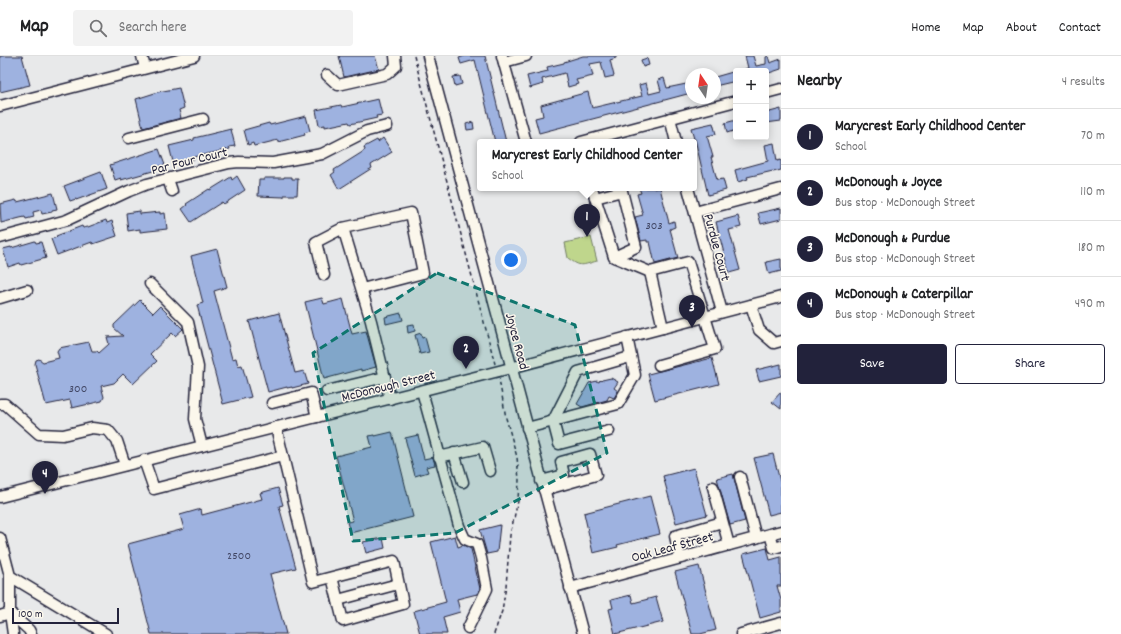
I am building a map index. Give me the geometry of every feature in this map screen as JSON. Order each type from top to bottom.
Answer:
[{"type":"street","points":[[142,56],[145,68]]},
{"type":"street","points":[[0,106],[194,56]]},
{"type":"street","points":[[327,75],[338,85],[387,74],[396,66],[395,56]]},
{"type":"street","name":"Joyce Road","points":[[428,56],[583,634]]},
{"type":"street","points":[[525,139],[503,59],[526,56]]},
{"type":"street","points":[[769,92],[781,89]]},
{"type":"street","points":[[592,139],[733,102]]},
{"type":"street","points":[[670,118],[675,139]]},
{"type":"street","points":[[129,138],[203,119]]},
{"type":"street","name":"Par Four Court","points":[[0,238],[67,220],[128,191],[168,179],[229,163],[273,163],[322,154],[367,131],[387,126]]},
{"type":"street","points":[[168,179],[172,191]]},
{"type":"street","points":[[695,212],[781,189]]},
{"type":"street","points":[[614,256],[636,247],[622,191],[594,193],[614,256],[650,272],[688,262],[715,349],[659,365]]},
{"type":"street","name":"Purdue Court","points":[[689,191],[722,312]]},
{"type":"street","points":[[324,275],[316,242],[343,228],[410,213],[423,273],[362,289]]},
{"type":"street","points":[[343,228],[371,321],[390,399]]},
{"type":"street","points":[[650,272],[662,328]]},
{"type":"street","points":[[150,284],[188,322],[198,367],[195,419],[202,446]]},
{"type":"street","points":[[0,298],[27,290]]},
{"type":"street","name":"McDonough Street","points":[[0,497],[422,391],[781,297]]},
{"type":"street","points":[[751,305],[759,330],[774,343],[781,341]]},
{"type":"street","points":[[527,428],[618,404],[635,375],[627,338]]},
{"type":"street","points":[[609,431],[559,444],[553,421],[578,372],[630,357]]},
{"type":"street","points":[[327,391],[385,377]]},
{"type":"street","points":[[422,391],[459,526],[465,539],[477,544],[481,558],[486,589],[468,628]]},
{"type":"street","points":[[272,403],[311,393],[317,417]]},
{"type":"street","points":[[0,404],[5,404],[39,434],[64,435],[92,428],[108,430],[117,441],[125,465]]},
{"type":"street","points":[[276,427],[313,582],[332,577],[394,561],[403,604],[343,621],[332,577]]},
{"type":"street","points":[[439,457],[483,447],[490,471]]},
{"type":"street","points":[[454,454],[463,482]]},
{"type":"street","points":[[144,460],[154,489],[283,456]]},
{"type":"street","points":[[740,477],[756,538]]},
{"type":"street","points":[[543,485],[565,479]]},
{"type":"street","points":[[713,487],[729,545]]},
{"type":"street","points":[[680,558],[675,536],[722,522]]},
{"type":"street","points":[[704,528],[710,550]]},
{"type":"street","name":"Oak Leaf Street","points":[[570,588],[781,531]]},
{"type":"street","points":[[770,534],[774,548],[781,546]]},
{"type":"street","points":[[0,538],[10,576],[10,613],[13,634]]},
{"type":"street","points":[[10,576],[106,634]]},
{"type":"street","points":[[338,600],[398,584]]},
{"type":"street","points":[[0,616],[10,613]]},
{"type":"street","points":[[10,613],[29,630],[31,634]]},
{"type":"street","points":[[741,634],[781,623]]},
{"type":"path","points":[[414,56],[495,363]]},
{"type":"path","points":[[494,634],[502,611],[506,586],[510,535],[518,501],[519,480],[517,457],[506,418],[499,378]]},
{"type":"highlighted area","points":[[437,273],[575,325],[607,453],[455,533],[353,541],[313,353]]},
{"type":"green space","points":[[591,237],[597,261],[582,265],[568,258],[565,243]]},
{"type":"building","points":[[0,56],[22,56],[30,85],[0,92]]},
{"type":"building","points":[[339,56],[375,56],[379,69],[344,77]]},
{"type":"building","points":[[465,56],[485,56],[505,139],[494,139],[475,60],[461,64],[459,58]]},
{"type":"building","points":[[583,56],[616,56],[616,58],[610,60],[614,76],[605,78],[601,62],[590,64],[593,76],[576,80],[578,84],[568,87],[565,73],[542,79],[543,84],[530,88],[527,76],[548,71],[547,67]]},
{"type":"building","points":[[745,56],[753,56],[756,66],[766,64],[766,57],[768,56],[770,63],[781,59],[781,69],[769,73],[769,68],[748,68]]},
{"type":"building","points":[[647,58],[649,65],[643,67],[641,60]]},
{"type":"building","points":[[733,72],[733,82],[721,85],[721,75]]},
{"type":"building","points":[[460,76],[462,84],[455,86],[453,77]]},
{"type":"building","points":[[664,78],[667,88],[685,84],[685,95],[539,133],[535,118],[543,116],[541,105],[588,92],[592,108],[642,96],[639,85],[646,83],[649,94],[661,91],[658,80]]},
{"type":"building","points":[[179,88],[184,108],[179,110],[181,118],[143,128],[136,99],[158,92]]},
{"type":"building","points":[[378,99],[382,115],[376,116],[377,118],[350,124],[349,122],[325,127],[325,125],[319,126],[316,110],[341,105],[342,107]]},
{"type":"building","points":[[781,109],[781,121],[769,123],[769,112]]},
{"type":"building","points":[[306,116],[310,131],[304,133],[305,135],[278,142],[278,140],[254,146],[253,143],[248,145],[244,130],[269,123],[270,125]]},
{"type":"building","points":[[733,121],[733,131],[727,133],[725,123]]},
{"type":"building","points":[[473,122],[474,129],[467,130],[466,124]]},
{"type":"building","points":[[713,123],[716,134],[707,136],[713,157],[711,157],[717,180],[723,179],[726,190],[708,195],[697,148],[697,139],[694,139],[691,128]]},
{"type":"building","points":[[231,129],[235,146],[229,147],[230,149],[193,157],[194,159],[179,163],[179,161],[173,162],[169,146]]},
{"type":"building","points":[[383,138],[392,152],[371,165],[372,168],[339,189],[331,175],[335,172],[334,170],[365,150],[364,147],[377,140],[378,142]]},
{"type":"building","points":[[774,143],[777,161],[781,160],[781,170],[747,177],[748,179],[738,182],[735,170],[768,161],[765,145]]},
{"type":"building","points":[[159,149],[165,165],[159,166],[160,169],[121,180],[121,178],[115,180],[110,165]]},
{"type":"building","points":[[101,172],[107,189],[70,201],[64,186]]},
{"type":"building","points":[[237,176],[245,190],[224,204],[222,202],[191,222],[182,209],[187,205],[186,204],[209,189],[210,190],[231,177],[232,180]]},
{"type":"building","points":[[284,177],[298,179],[297,195],[284,195],[284,197],[258,196],[259,180],[264,180],[264,178]]},
{"type":"building","points":[[640,191],[661,191],[669,223],[674,221],[675,227],[670,229],[678,258],[655,264],[650,242],[647,242],[647,240],[641,241],[635,217],[643,215],[637,194],[641,193]]},
{"type":"building","points":[[53,193],[57,209],[52,210],[52,212],[42,214],[41,210],[33,212],[34,217],[26,219],[25,217],[1,223],[0,204],[16,200],[17,202]]},
{"type":"building","points":[[781,208],[781,219],[761,224],[758,213]]},
{"type":"building","points":[[140,211],[140,214],[165,213],[167,229],[140,232],[140,229],[128,231],[126,213]]},
{"type":"building","points":[[738,216],[741,227],[729,230],[740,270],[729,273],[716,222]]},
{"type":"building","points":[[106,220],[107,223],[112,221],[117,236],[93,244],[92,242],[57,255],[51,239],[82,226],[83,228],[88,227]]},
{"type":"building","points":[[35,241],[36,243],[41,242],[46,258],[8,267],[3,249]]},
{"type":"building","points":[[217,249],[227,287],[214,291],[232,359],[236,358],[238,366],[242,365],[251,397],[223,404],[197,305],[203,303],[191,256]]},
{"type":"building","points":[[781,259],[781,271],[769,274],[766,262]]},
{"type":"building","points":[[322,298],[324,304],[343,299],[352,334],[366,331],[376,367],[361,371],[361,369],[324,379],[305,302]]},
{"type":"building","points":[[140,300],[153,313],[160,306],[183,329],[175,336],[172,333],[150,354],[157,361],[133,384],[123,374],[114,383],[101,386],[104,397],[102,401],[72,408],[70,400],[46,405],[35,364],[36,360],[39,359],[43,362],[59,358],[57,351],[59,348],[89,342],[92,351],[97,351],[99,353],[109,344],[107,337],[123,336],[114,328],[114,325]]},
{"type":"building","points":[[279,313],[295,373],[304,371],[308,384],[268,392],[249,321]]},
{"type":"building","points":[[401,313],[403,320],[386,324],[385,317]]},
{"type":"building","points":[[414,324],[415,331],[408,333],[407,325]]},
{"type":"building","points":[[421,333],[422,338],[425,337],[429,352],[420,354],[415,335]]},
{"type":"building","points":[[712,358],[719,384],[655,400],[648,374]]},
{"type":"building","points":[[781,364],[781,376],[759,381],[756,370]]},
{"type":"building","points":[[611,378],[618,382],[614,388],[618,391],[614,398],[609,396],[607,400],[582,407],[577,404],[589,383],[599,382],[600,380]]},
{"type":"building","points":[[781,392],[781,409],[772,402]]},
{"type":"building","points":[[392,432],[413,517],[350,533],[347,522],[353,521],[336,456],[372,447],[369,436]]},
{"type":"building","points":[[418,435],[424,459],[433,457],[435,465],[426,467],[428,472],[415,476],[405,438]]},
{"type":"building","points":[[773,454],[781,485],[781,512],[769,515],[754,458]]},
{"type":"building","points":[[694,468],[707,515],[676,523],[663,476]]},
{"type":"building","points":[[733,474],[745,521],[730,525],[717,478]]},
{"type":"building","points":[[278,488],[283,505],[279,506],[296,568],[270,574],[286,634],[151,634],[128,544],[184,529],[180,515],[201,509],[202,515],[262,499],[260,493]]},
{"type":"building","points":[[650,496],[660,534],[593,553],[584,513]]},
{"type":"building","points":[[500,525],[497,552],[487,554],[480,530]]},
{"type":"building","points":[[455,536],[458,547],[463,545],[471,549],[480,589],[477,594],[457,599],[460,612],[443,617],[447,634],[420,634],[414,611],[446,602],[431,542]]},
{"type":"building","points":[[383,538],[385,548],[366,553],[363,542]]},
{"type":"building","points":[[767,548],[770,560],[781,557],[781,586],[777,586],[781,600],[781,612],[760,618],[743,554]]},
{"type":"building","points":[[699,566],[716,630],[700,634],[692,634],[675,572]]},
{"type":"building","points":[[631,595],[633,603],[656,597],[663,622],[615,634],[609,609],[613,608],[611,600]]},
{"type":"place","name":"Marycrest Early Childhood Center","points":[[587,237]]},
{"type":"place","name":"McDonough & Purdue","points":[[692,328]]},
{"type":"place","name":"McDonough & Joyce","points":[[466,369]]},
{"type":"place","name":"McDonough & Caterpillar","points":[[45,494]]}]
